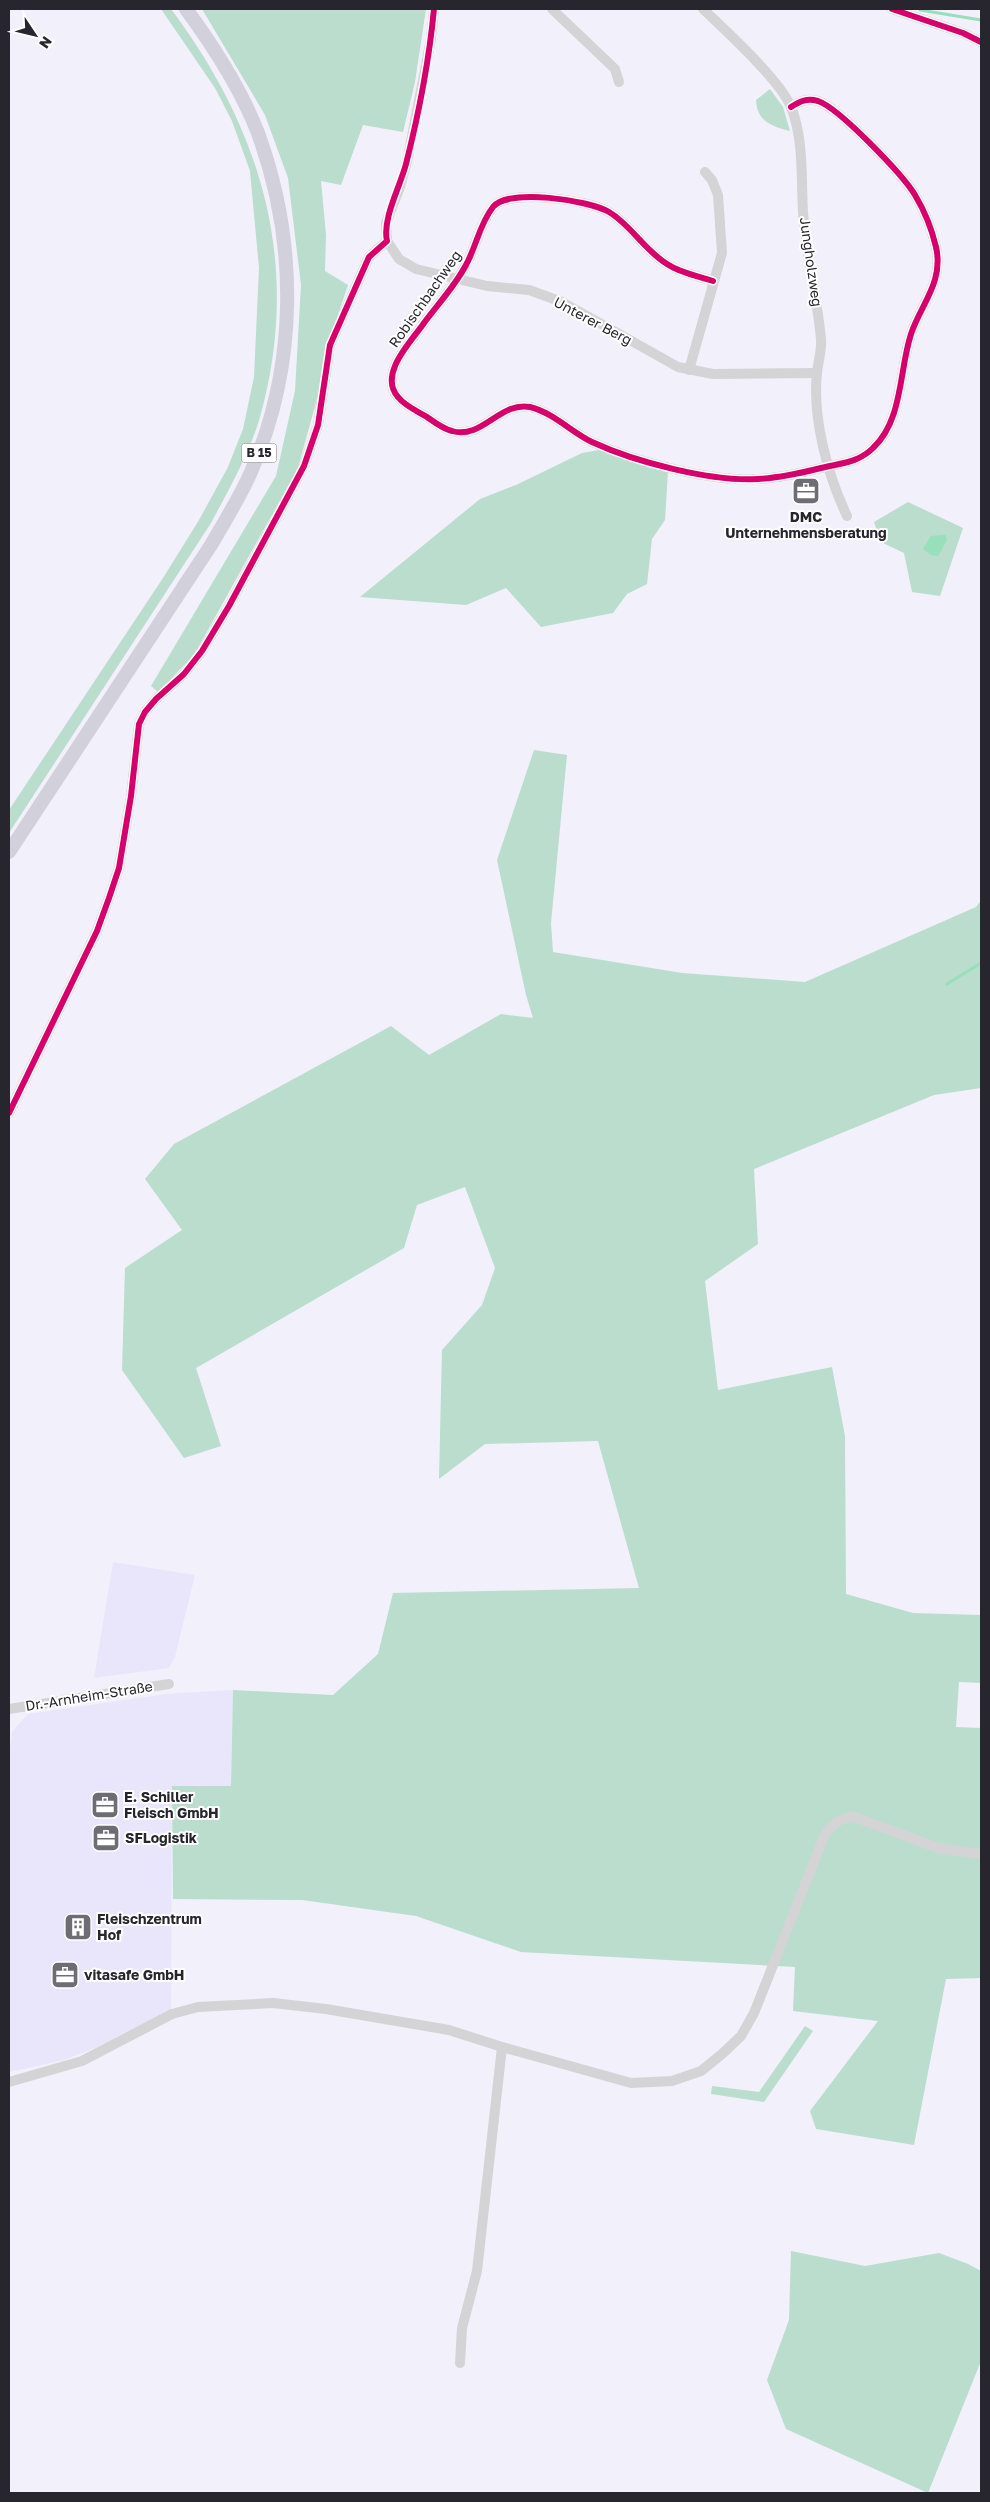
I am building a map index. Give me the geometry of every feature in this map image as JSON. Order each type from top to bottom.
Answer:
[{"type":"highway","name":"B 15","points":[[9,852],[211,545],[233,508],[263,443],[280,382],[286,334],[288,274],[282,219],[275,187],[248,111],[220,60],[186,9]]},
{"type":"street","points":[[9,1112],[97,932],[109,898],[118,868],[132,796],[139,724],[145,712],[156,699],[184,674],[202,651],[229,606],[304,466],[319,418],[330,344],[369,257],[386,241],[386,223],[400,187],[407,162],[431,39],[434,9]]},
{"type":"street","points":[[552,9],[615,69],[618,82]]},
{"type":"street","name":"Jungholzweg","points":[[703,9],[774,82],[791,106],[798,129],[806,253],[820,326],[821,356],[816,373],[820,428],[828,466],[847,516]]},
{"type":"street","points":[[892,9],[981,42]]},
{"type":"street","name":"Robischbachweg","points":[[713,281],[668,266],[622,221],[601,208],[546,198],[515,196],[500,200],[491,209],[458,278],[401,355],[391,373],[391,386],[398,397],[450,431],[464,432],[475,429],[500,412],[524,406],[540,410],[585,438],[611,449],[680,470],[721,478],[758,480],[852,463],[874,448],[890,423],[896,407],[912,332],[932,292],[937,274],[936,247],[922,209],[912,191],[861,136],[836,112],[823,103],[814,100],[800,101],[791,106]]},
{"type":"street","points":[[689,370],[722,252],[721,209],[712,180],[705,172]]},
{"type":"street","name":"Unterer Berg","points":[[386,241],[399,259],[408,266],[487,286],[529,290],[562,302],[678,367],[713,374],[816,373]]},
{"type":"street","name":"Dr.-Arnheim-Straße","points":[[9,1709],[169,1684]]},
{"type":"street","points":[[9,2082],[82,2061],[172,2014],[198,2007],[273,2003],[326,2009],[449,2030],[502,2047],[631,2083],[672,2081],[701,2071],[741,2036],[754,2013],[826,1832],[838,1821],[852,1816],[938,1848],[981,1854]]},
{"type":"street","points":[[460,2363],[462,2328],[477,2271],[502,2047]]},
{"type":"shaded area","points":[[161,9],[171,9],[203,56],[230,103],[251,152],[266,202],[275,254],[277,307],[272,361],[260,417],[250,445],[211,523],[9,833],[9,810],[163,578],[199,520],[228,467],[243,429],[254,377],[259,268],[250,171],[232,121],[215,88]]},
{"type":"shaded area","points":[[202,9],[426,9],[415,82],[403,132],[363,125],[341,185],[321,181],[326,235],[325,271],[348,285],[326,350],[323,377],[298,468],[194,655],[158,692],[151,686],[276,476],[295,391],[301,285],[288,178],[265,115]]},
{"type":"shaded area","points":[[770,89],[783,107],[790,131],[772,125],[762,118],[759,113],[756,100]]},
{"type":"shaded area","points":[[599,450],[668,471],[665,520],[652,539],[647,584],[627,594],[613,613],[541,627],[506,588],[466,605],[360,597],[480,499],[516,485],[582,453]]},
{"type":"shaded area","points":[[908,502],[963,528],[940,596],[912,592],[904,553],[881,542],[874,522]]},
{"type":"shaded area","points":[[945,535],[947,540],[938,556],[931,555],[923,549],[931,536]]},
{"type":"shaded area","points":[[534,750],[567,755],[551,923],[553,952],[682,973],[805,982],[976,907],[981,901],[981,1088],[934,1095],[754,1169],[758,1244],[705,1281],[718,1390],[832,1367],[845,1436],[846,1594],[913,1613],[981,1615],[981,1683],[959,1682],[956,1727],[981,1728],[981,1978],[946,1979],[914,2145],[816,2129],[810,2111],[878,2021],[793,2011],[795,1967],[521,1952],[416,1916],[302,1900],[173,1899],[172,1786],[231,1786],[233,1690],[333,1695],[378,1654],[393,1593],[639,1588],[598,1441],[485,1444],[439,1479],[442,1350],[482,1305],[495,1268],[465,1187],[417,1205],[404,1248],[196,1368],[221,1446],[184,1458],[122,1370],[125,1268],[182,1230],[145,1179],[174,1144],[391,1026],[429,1055],[501,1014],[533,1018],[526,995],[497,860]]},
{"type":"shaded area","points":[[113,1562],[195,1575],[175,1657],[169,1668],[94,1678]]},
{"type":"shaded area","points":[[233,1690],[231,1786],[172,1787],[171,2010],[97,2047],[64,2060],[9,2072],[9,1758],[12,1732],[28,1714],[166,1694]]},
{"type":"shaded area","points":[[805,2026],[813,2031],[764,2102],[711,2094],[712,2086],[759,2092]]},
{"type":"shaded area","points":[[791,2251],[865,2266],[939,2253],[981,2271],[981,2361],[928,2493],[786,2429],[767,2380],[789,2320]]},
{"type":"waterway","points":[[920,10],[981,20]]},
{"type":"waterway","points":[[947,984],[981,963]]},
{"type":"cycle path","points":[[9,1113],[97,931],[109,898],[119,868],[131,796],[139,724],[145,712],[156,699],[184,674],[202,651],[229,606],[304,466],[318,425],[330,345],[369,257],[387,241],[386,232],[389,213],[406,164],[419,106],[434,9]]},
{"type":"cycle path","points":[[892,9],[963,33],[981,42]]},
{"type":"cycle path","points":[[713,281],[683,272],[667,264],[651,252],[617,217],[599,208],[585,203],[549,198],[531,197],[501,201],[489,213],[462,273],[399,358],[394,368],[393,388],[398,397],[408,406],[452,431],[463,432],[473,430],[509,409],[530,407],[555,418],[592,442],[630,457],[697,474],[739,479],[758,479],[849,462],[867,453],[883,437],[890,424],[899,394],[911,334],[930,292],[937,271],[936,247],[922,207],[915,195],[898,173],[870,143],[828,106],[818,101],[804,101],[791,107]]},
{"type":"place","name":"DMC Unternehmensberatung","points":[[806,491]]},
{"type":"place","name":"E. Schiller Fleisch GmbH","points":[[105,1805]]},
{"type":"place","name":"SFLogistik","points":[[106,1838]]},
{"type":"place","name":"Fleischzentrum Hof","points":[[78,1927]]},
{"type":"place","name":"vitasafe GmbH","points":[[65,1975]]}]
